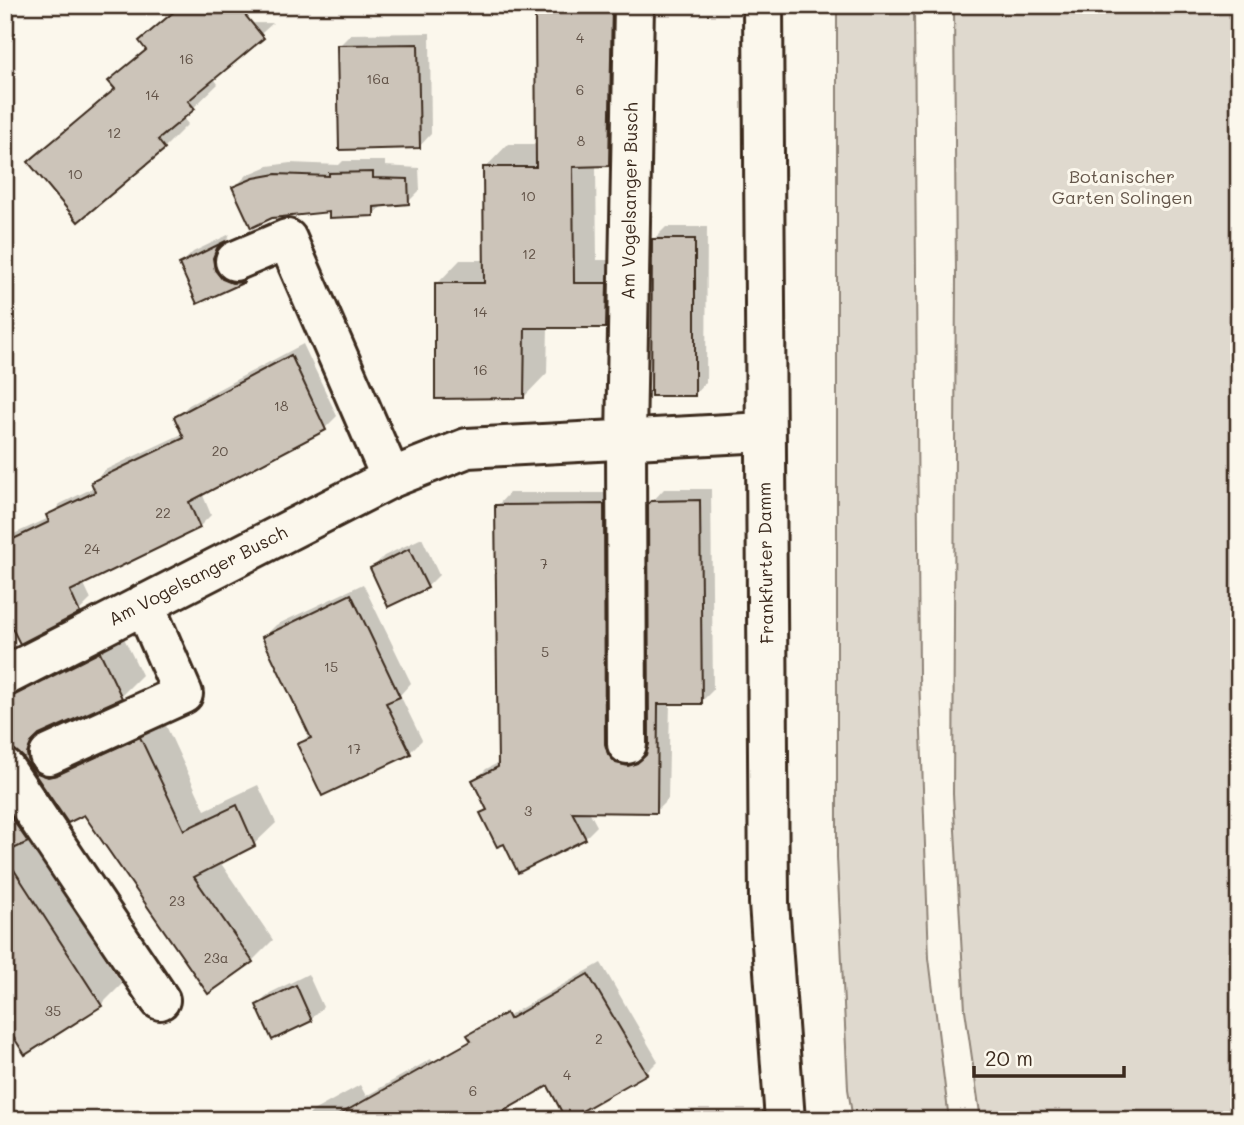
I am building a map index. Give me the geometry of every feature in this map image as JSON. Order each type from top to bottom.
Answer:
[{"type":"street","name":"Am Vogelsanger Busch","points":[[627,744],[626,439],[634,5]]},
{"type":"street","name":"Frankfurter Damm","points":[[763,5],[769,903],[785,1120]]},
{"type":"street","points":[[235,261],[287,239],[391,478]]},
{"type":"street","name":"Am Vogelsanger Busch","points":[[5,676],[391,478],[467,448],[765,432]]},
{"type":"street","points":[[49,755],[183,694],[144,604]]},
{"type":"street","points":[[5,769],[160,1000]]},
{"type":"green space","points":[[837,5],[914,5],[919,676],[929,958],[949,1120],[853,1120],[848,1089],[837,857]]},
{"type":"green space","name":"Botanischer Garten Solingen","points":[[954,5],[1239,5],[1239,1120],[981,1120],[965,1010],[953,794],[956,276]]},
{"type":"building","points":[[182,5],[237,5],[264,38],[188,101],[195,109],[158,140],[165,149],[78,222],[28,162],[115,89],[108,81],[146,50],[139,41]]},
{"type":"building","points":[[535,5],[612,5],[609,166],[573,167],[574,283],[607,283],[606,328],[525,328],[524,398],[435,399],[435,283],[484,283],[483,167],[536,167]]},
{"type":"building","points":[[418,44],[420,148],[339,150],[337,45]]},
{"type":"building","points":[[373,172],[373,178],[408,179],[409,204],[374,207],[374,216],[329,218],[329,212],[272,218],[251,228],[232,187],[254,178],[276,174],[329,176],[329,173]]},
{"type":"building","points":[[652,239],[695,239],[695,396],[651,396]]},
{"type":"building","points":[[226,241],[217,248],[213,258],[215,270],[222,279],[232,283],[245,282],[197,304],[179,264]]},
{"type":"building","points":[[291,355],[326,430],[189,502],[200,528],[70,591],[80,613],[20,644],[5,614],[5,543],[49,522],[46,515],[95,492],[91,482],[184,438],[174,417]]},
{"type":"building","points":[[700,500],[702,704],[658,704],[657,813],[572,812],[586,839],[518,873],[504,844],[497,847],[480,813],[487,810],[472,780],[498,767],[495,505],[604,504],[605,744],[608,754],[616,763],[628,766],[637,763],[646,755],[649,744],[648,504],[651,501]]},
{"type":"building","points":[[409,549],[428,588],[388,607],[370,568]]},
{"type":"building","points":[[351,594],[400,697],[386,703],[411,754],[322,796],[297,744],[311,738],[262,637]]},
{"type":"building","points":[[100,652],[122,698],[39,735],[31,743],[27,754],[29,763],[37,773],[48,777],[57,775],[140,737],[184,830],[237,805],[255,846],[194,877],[253,962],[208,994],[84,815],[68,823],[23,757],[15,750],[5,747],[5,700]]},
{"type":"building","points":[[5,809],[28,842],[5,853]]},
{"type":"building","points":[[5,856],[102,1006],[25,1055],[5,1024]]},
{"type":"building","points":[[588,974],[647,1074],[566,1120],[548,1086],[488,1120],[330,1120],[471,1041],[467,1035],[506,1013],[509,1019]]},
{"type":"building","points":[[296,985],[312,1021],[272,1040],[256,1005]]}]
